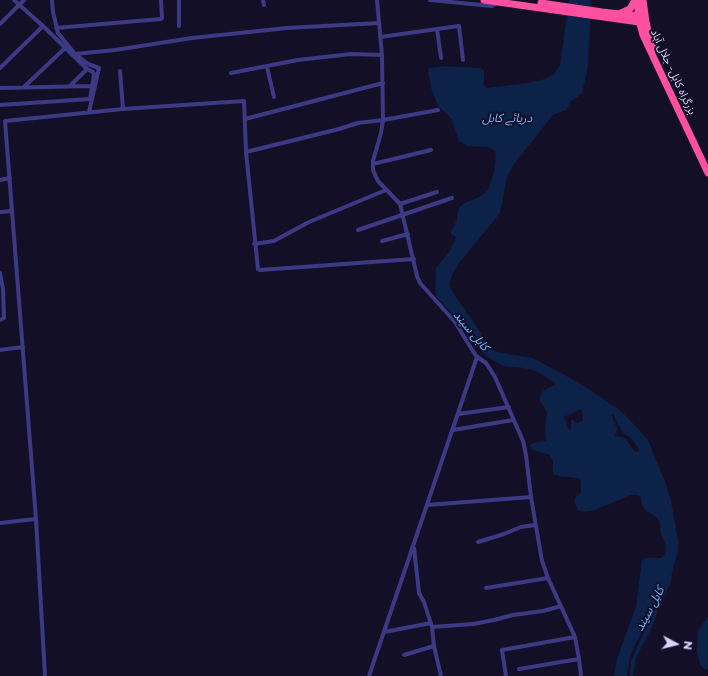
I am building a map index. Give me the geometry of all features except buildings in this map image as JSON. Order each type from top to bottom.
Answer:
[{"type":"highway","points":[[484,0],[642,19]]},
{"type":"highway","points":[[522,0],[563,9]]},
{"type":"highway","points":[[602,15],[619,13],[630,9],[635,0]]},
{"type":"highway","points":[[638,0],[642,19]]},
{"type":"highway","points":[[642,19],[644,0]]},
{"type":"highway","points":[[619,13],[642,19]]},
{"type":"highway","name":"بزرگراه کابل- جلال آباد","points":[[642,19],[670,89],[708,173]]},
{"type":"highway","name":"بزرگراه کابل- جلال آباد","points":[[670,89],[708,163]]},
{"type":"street","points":[[0,105],[90,99],[94,73],[87,69],[14,0]]},
{"type":"street","points":[[0,24],[24,0]]},
{"type":"street","points":[[52,0],[58,33],[75,54],[88,64],[99,68],[89,112]]},
{"type":"street","points":[[56,28],[160,19],[162,18],[161,0]]},
{"type":"street","points":[[179,0],[179,26]]},
{"type":"street","points":[[377,0],[384,83],[383,120],[381,133],[372,164],[378,181],[400,204],[420,283],[455,322],[477,357],[486,363],[495,377],[523,441],[535,525],[542,561],[548,578],[575,637],[581,676]]},
{"type":"street","points":[[430,0],[492,6],[499,2]]},
{"type":"street","points":[[75,54],[115,50],[192,38],[287,28],[379,23]]},
{"type":"street","points":[[0,68],[43,26]]},
{"type":"street","points":[[380,37],[459,26],[463,60]]},
{"type":"street","points":[[437,29],[440,58]]},
{"type":"street","points":[[24,87],[65,48]]},
{"type":"street","points":[[231,73],[298,60],[351,54],[382,55]]},
{"type":"street","points":[[266,67],[274,97]]},
{"type":"street","points":[[70,86],[87,69]]},
{"type":"street","points":[[120,71],[123,109]]},
{"type":"street","points":[[245,119],[384,83]]},
{"type":"street","points":[[0,88],[92,86]]},
{"type":"street","points":[[45,676],[36,519],[10,178],[4,121],[123,109],[242,100],[245,102],[246,152],[254,244],[259,270],[414,259]]},
{"type":"street","points":[[246,152],[358,123],[438,110]]},
{"type":"street","points":[[372,164],[431,150]]},
{"type":"street","points":[[0,180],[10,178]]},
{"type":"street","points":[[254,244],[274,241],[309,222],[386,190]]},
{"type":"street","points":[[400,204],[437,192]]},
{"type":"street","points":[[358,230],[452,198]]},
{"type":"street","points":[[0,212],[12,211]]},
{"type":"street","points":[[382,241],[408,234]]},
{"type":"street","points":[[0,273],[3,289],[2,309],[4,318],[0,320]]},
{"type":"street","points":[[0,350],[23,347]]},
{"type":"street","points":[[369,676],[477,357]]},
{"type":"street","points":[[458,414],[508,407]]},
{"type":"street","points":[[453,430],[513,420]]},
{"type":"street","points":[[427,505],[531,497]]},
{"type":"street","points":[[0,522],[36,519]]},
{"type":"street","points":[[478,542],[504,534],[520,527],[535,525]]},
{"type":"street","points":[[414,546],[419,593],[424,602],[431,625],[441,676]]},
{"type":"street","points":[[486,588],[548,578]]},
{"type":"street","points":[[384,632],[431,625],[473,624],[494,620],[513,614],[543,611],[561,606]]},
{"type":"street","points":[[506,676],[502,650],[575,637]]},
{"type":"street","points":[[404,655],[434,646]]},
{"type":"street","points":[[519,669],[579,659]]},
{"type":"water","name":"دریائے کابل","points":[[569,0],[591,0],[588,67],[582,93],[571,101],[566,110],[553,115],[514,164],[507,177],[500,213],[459,263],[452,275],[449,285],[490,346],[495,351],[533,358],[581,384],[618,409],[648,440],[666,484],[671,501],[678,541],[678,552],[672,572],[671,582],[658,608],[654,623],[636,658],[633,676],[630,676],[631,661],[653,612],[636,643],[629,660],[627,676],[614,676],[618,656],[636,607],[642,560],[646,558],[662,558],[665,554],[666,546],[661,534],[660,522],[655,516],[646,511],[642,505],[641,497],[637,495],[631,495],[595,510],[585,512],[578,509],[574,501],[581,492],[581,480],[553,474],[553,462],[550,455],[533,450],[530,446],[532,443],[546,441],[545,429],[547,412],[540,401],[540,397],[543,391],[555,385],[555,383],[536,371],[503,366],[489,358],[482,352],[463,326],[437,297],[435,287],[436,268],[450,251],[456,237],[451,234],[451,232],[457,219],[459,208],[464,203],[480,197],[488,190],[494,172],[496,156],[495,151],[489,147],[468,146],[459,141],[451,118],[438,106],[431,88],[428,69],[445,66],[480,68],[484,70],[484,85],[486,88],[527,83],[545,79],[554,74],[560,65]],"holes":[[[580,409],[582,411],[583,420],[577,423],[571,420],[571,429],[569,430],[564,417]],[[611,414],[613,414],[623,433],[631,438],[639,449],[638,452],[635,452],[625,438],[615,436],[617,429]]]},
{"type":"water","points":[[708,616],[708,670],[700,665],[697,652],[698,631]]},
{"type":"water label","name":"کابل سيند","points":[[471,331]]},
{"type":"water label","name":"کابل سيند","points":[[650,609]]}]
